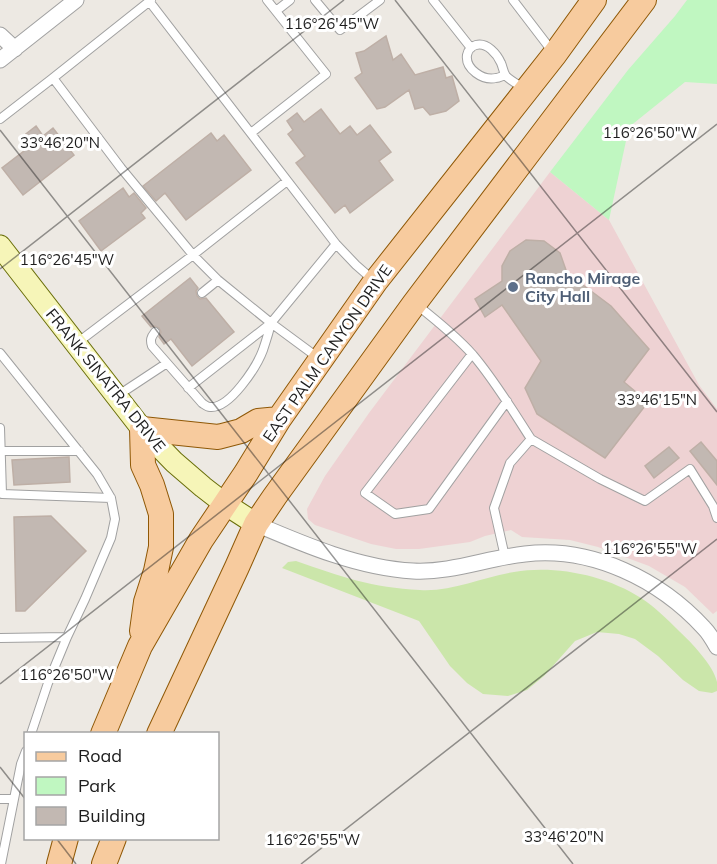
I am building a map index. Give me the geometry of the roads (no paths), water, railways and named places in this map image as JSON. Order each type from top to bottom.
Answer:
[{"type":"main road","name":"EAST PALM CANYON DRIVE","points":[[104,732],[140,646],[201,540],[279,419],[375,282],[555,54],[594,0]]},
{"type":"main road","points":[[160,732],[256,524],[414,304],[644,0]]},
{"type":"main road","name":"FRANK SINATRA DRIVE","points":[[0,246],[142,429],[203,488],[256,524]]},
{"type":"main road","points":[[140,646],[146,602],[161,548],[161,514],[143,465],[142,429],[218,437],[241,431],[258,421],[279,419]]},
{"type":"main road","points":[[59,864],[65,840]]},
{"type":"main road","points":[[104,864],[113,840]]},
{"type":"street","points":[[0,60],[76,0]]},
{"type":"street","points":[[0,35],[15,49]]},
{"type":"street","name":"FRANK SINATRA DRIVE","points":[[256,524],[332,554],[392,569],[439,570],[526,553],[553,553],[601,562],[650,583],[674,599],[705,629],[717,647]]},
{"type":"lane","points":[[0,119],[150,0],[336,244],[375,282]]},
{"type":"lane","points":[[251,133],[326,75],[267,0]]},
{"type":"lane","points":[[276,11],[290,0]]},
{"type":"lane","points":[[315,0],[340,30],[380,0]]},
{"type":"lane","points":[[433,0],[471,48]]},
{"type":"lane","points":[[513,0],[555,54]]},
{"type":"lane","points":[[505,75],[496,79],[484,78],[474,71],[468,62],[467,54],[475,45],[482,44],[491,49],[501,63],[505,75],[526,90]]},
{"type":"lane","points":[[53,78],[121,168],[193,255],[218,280],[321,360]]},
{"type":"lane","points":[[76,344],[287,181]]},
{"type":"lane","points":[[188,388],[271,323],[336,244]]},
{"type":"lane","points":[[202,293],[218,280]]},
{"type":"lane","points":[[414,304],[433,317],[472,354],[507,401],[531,439],[600,479],[645,501],[690,469],[713,506],[717,518]]},
{"type":"lane","points":[[155,332],[152,336],[152,346],[202,403],[211,407],[222,404],[232,397],[247,377],[262,352],[271,323]]},
{"type":"lane","points":[[0,353],[97,474],[111,498],[115,519],[111,538],[67,636],[32,732]]},
{"type":"lane","points":[[472,354],[365,493],[395,514],[429,509],[507,401]]},
{"type":"lane","points":[[116,396],[167,363]]},
{"type":"lane","points":[[0,428],[2,494],[111,498]]},
{"type":"lane","points":[[505,557],[494,508],[510,463],[531,439]]},
{"type":"lane","points":[[1,451],[79,451]]},
{"type":"lane","points":[[0,638],[67,636]]},
{"type":"lane","points":[[1,864],[3,841],[24,756]]},
{"type":"lane","points":[[0,799],[14,799]]},
{"type":"place","name":"Rancho Mirage City Hall","points":[[513,287]]}]
